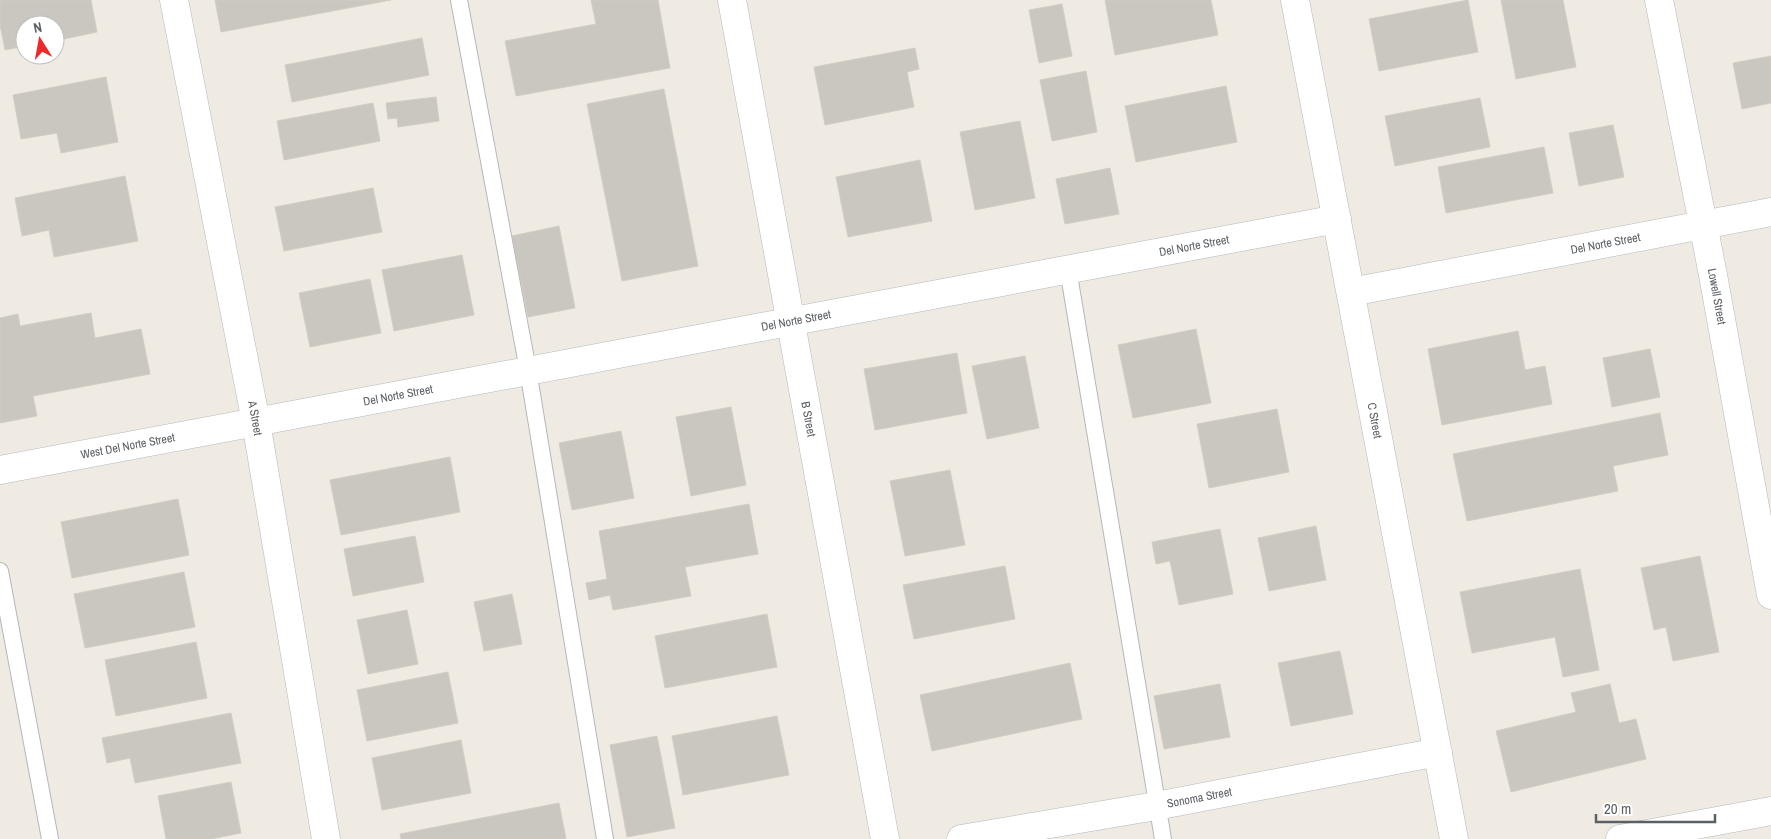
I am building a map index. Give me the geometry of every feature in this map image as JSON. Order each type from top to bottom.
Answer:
[{"type":"street","name":"A Street","points":[[174,0],[256,422],[326,839]]},
{"type":"street","name":"B Street","points":[[732,0],[886,839]]},
{"type":"street","name":"C Street","points":[[1296,0],[1454,839]]},
{"type":"street","name":"Lowell Street","points":[[1659,0],[1703,224],[1764,516],[1771,595]]},
{"type":"street","name":"Del Norte Street","points":[[1351,292],[1771,212]]},
{"type":"street","name":"Del Norte Street","points":[[256,422],[1336,218]]},
{"type":"street","name":"West Del Norte Street","points":[[0,470],[256,422]]},
{"type":"street","name":"Sonoma Street","points":[[960,839],[1156,806],[1438,752]]},
{"type":"street","points":[[1620,839],[1771,811]]},
{"type":"lane","points":[[458,0],[528,370],[605,839]]},
{"type":"lane","points":[[1068,269],[1162,839]]},
{"type":"lane","points":[[0,571],[50,839]]},
{"type":"building","points":[[0,0],[91,0],[97,32],[65,39],[65,15],[15,15],[15,48],[5,50],[0,25]]},
{"type":"building","points":[[215,0],[391,0],[221,32]]},
{"type":"building","points":[[591,0],[658,0],[670,68],[516,96],[505,41],[596,24]]},
{"type":"building","points":[[1105,0],[1211,0],[1218,35],[1115,55]]},
{"type":"building","points":[[1468,0],[1478,52],[1379,71],[1369,19]]},
{"type":"building","points":[[1501,0],[1563,0],[1576,67],[1516,79]]},
{"type":"building","points":[[1062,4],[1072,56],[1039,63],[1029,10]]},
{"type":"building","points":[[422,38],[429,75],[292,102],[285,65]]},
{"type":"building","points":[[915,48],[919,69],[907,72],[914,107],[825,125],[814,67]]},
{"type":"building","points":[[1771,56],[1771,103],[1742,109],[1733,63]]},
{"type":"building","points":[[1086,71],[1097,132],[1052,141],[1040,80]]},
{"type":"building","points":[[106,77],[118,142],[61,153],[57,133],[21,139],[13,95]]},
{"type":"building","points":[[1226,86],[1237,142],[1136,162],[1125,106]]},
{"type":"building","points":[[664,89],[698,266],[622,281],[587,104]]},
{"type":"building","points":[[436,97],[439,121],[398,127],[397,118],[388,119],[386,103]]},
{"type":"building","points":[[1480,98],[1490,147],[1395,166],[1385,116]]},
{"type":"building","points":[[373,103],[380,141],[284,160],[277,121]]},
{"type":"building","points":[[1020,121],[1035,198],[975,210],[960,132]]},
{"type":"building","points":[[1613,125],[1624,177],[1579,186],[1569,133]]},
{"type":"building","points":[[1544,147],[1553,193],[1446,213],[1438,167]]},
{"type":"building","points":[[920,160],[932,221],[848,237],[836,177]]},
{"type":"building","points":[[1110,168],[1119,214],[1065,224],[1056,179]]},
{"type":"building","points":[[125,176],[138,241],[54,257],[49,230],[22,236],[15,198]]},
{"type":"building","points":[[373,188],[382,232],[284,251],[275,207]]},
{"type":"building","points":[[559,226],[575,308],[528,317],[512,236]]},
{"type":"building","points":[[462,255],[474,315],[394,331],[382,270]]},
{"type":"building","points":[[370,279],[381,333],[310,347],[299,293]]},
{"type":"building","points":[[91,313],[95,338],[141,329],[150,374],[33,396],[37,416],[0,423],[0,318],[18,314],[20,326]]},
{"type":"building","points":[[1196,329],[1211,403],[1133,418],[1118,345]]},
{"type":"building","points":[[1518,331],[1525,370],[1545,366],[1552,404],[1442,425],[1428,349]]},
{"type":"building","points":[[1650,349],[1660,397],[1612,407],[1603,358]]},
{"type":"building","points":[[957,353],[967,413],[875,430],[864,369]]},
{"type":"building","points":[[1025,356],[1039,428],[987,439],[972,366]]},
{"type":"building","points":[[731,407],[746,485],[691,496],[676,417]]},
{"type":"building","points":[[1277,409],[1289,472],[1209,488],[1197,424]]},
{"type":"building","points":[[1660,413],[1668,455],[1613,466],[1618,491],[1467,521],[1453,454]]},
{"type":"building","points":[[621,431],[634,498],[572,510],[559,443]]},
{"type":"building","points":[[450,457],[460,512],[341,535],[330,480]]},
{"type":"building","points":[[950,470],[965,545],[905,556],[890,481]]},
{"type":"building","points":[[178,499],[189,555],[72,578],[61,522]]},
{"type":"building","points":[[749,504],[758,554],[685,567],[691,596],[613,610],[610,595],[589,600],[586,583],[607,579],[599,531]]},
{"type":"building","points":[[1316,526],[1326,580],[1269,591],[1258,538]]},
{"type":"building","points":[[1220,529],[1233,594],[1179,605],[1170,561],[1156,564],[1152,542]]},
{"type":"building","points":[[415,536],[424,582],[353,596],[344,549]]},
{"type":"building","points":[[1700,556],[1719,652],[1673,661],[1666,627],[1654,630],[1641,568]]},
{"type":"building","points":[[1005,566],[1015,619],[914,639],[903,585]]},
{"type":"building","points":[[1580,569],[1599,670],[1563,677],[1555,637],[1472,653],[1460,592]]},
{"type":"building","points":[[184,572],[195,627],[85,648],[74,594]]},
{"type":"building","points":[[512,594],[522,644],[484,651],[474,602]]},
{"type":"building","points":[[407,610],[418,664],[368,674],[357,620]]},
{"type":"building","points":[[767,614],[777,667],[665,688],[655,636]]},
{"type":"building","points":[[196,642],[207,698],[116,716],[105,660]]},
{"type":"building","points":[[1340,651],[1353,714],[1291,726],[1278,663]]},
{"type":"building","points":[[1070,663],[1082,719],[932,751],[920,695]]},
{"type":"building","points":[[448,672],[458,723],[367,741],[357,690]]},
{"type":"building","points":[[1220,684],[1230,737],[1164,749],[1154,696]]},
{"type":"building","points":[[1610,684],[1619,723],[1636,719],[1646,759],[1511,792],[1496,731],[1576,712],[1571,693]]},
{"type":"building","points":[[231,713],[241,763],[135,783],[130,758],[107,763],[102,738]]},
{"type":"building","points":[[777,716],[789,775],[683,795],[672,736]]},
{"type":"building","points":[[657,736],[675,828],[627,837],[610,745]]},
{"type":"building","points":[[461,740],[471,793],[382,810],[372,758]]},
{"type":"building","points":[[231,782],[241,833],[211,839],[166,839],[158,796]]},
{"type":"building","points":[[559,803],[566,839],[401,839],[400,834]]}]
